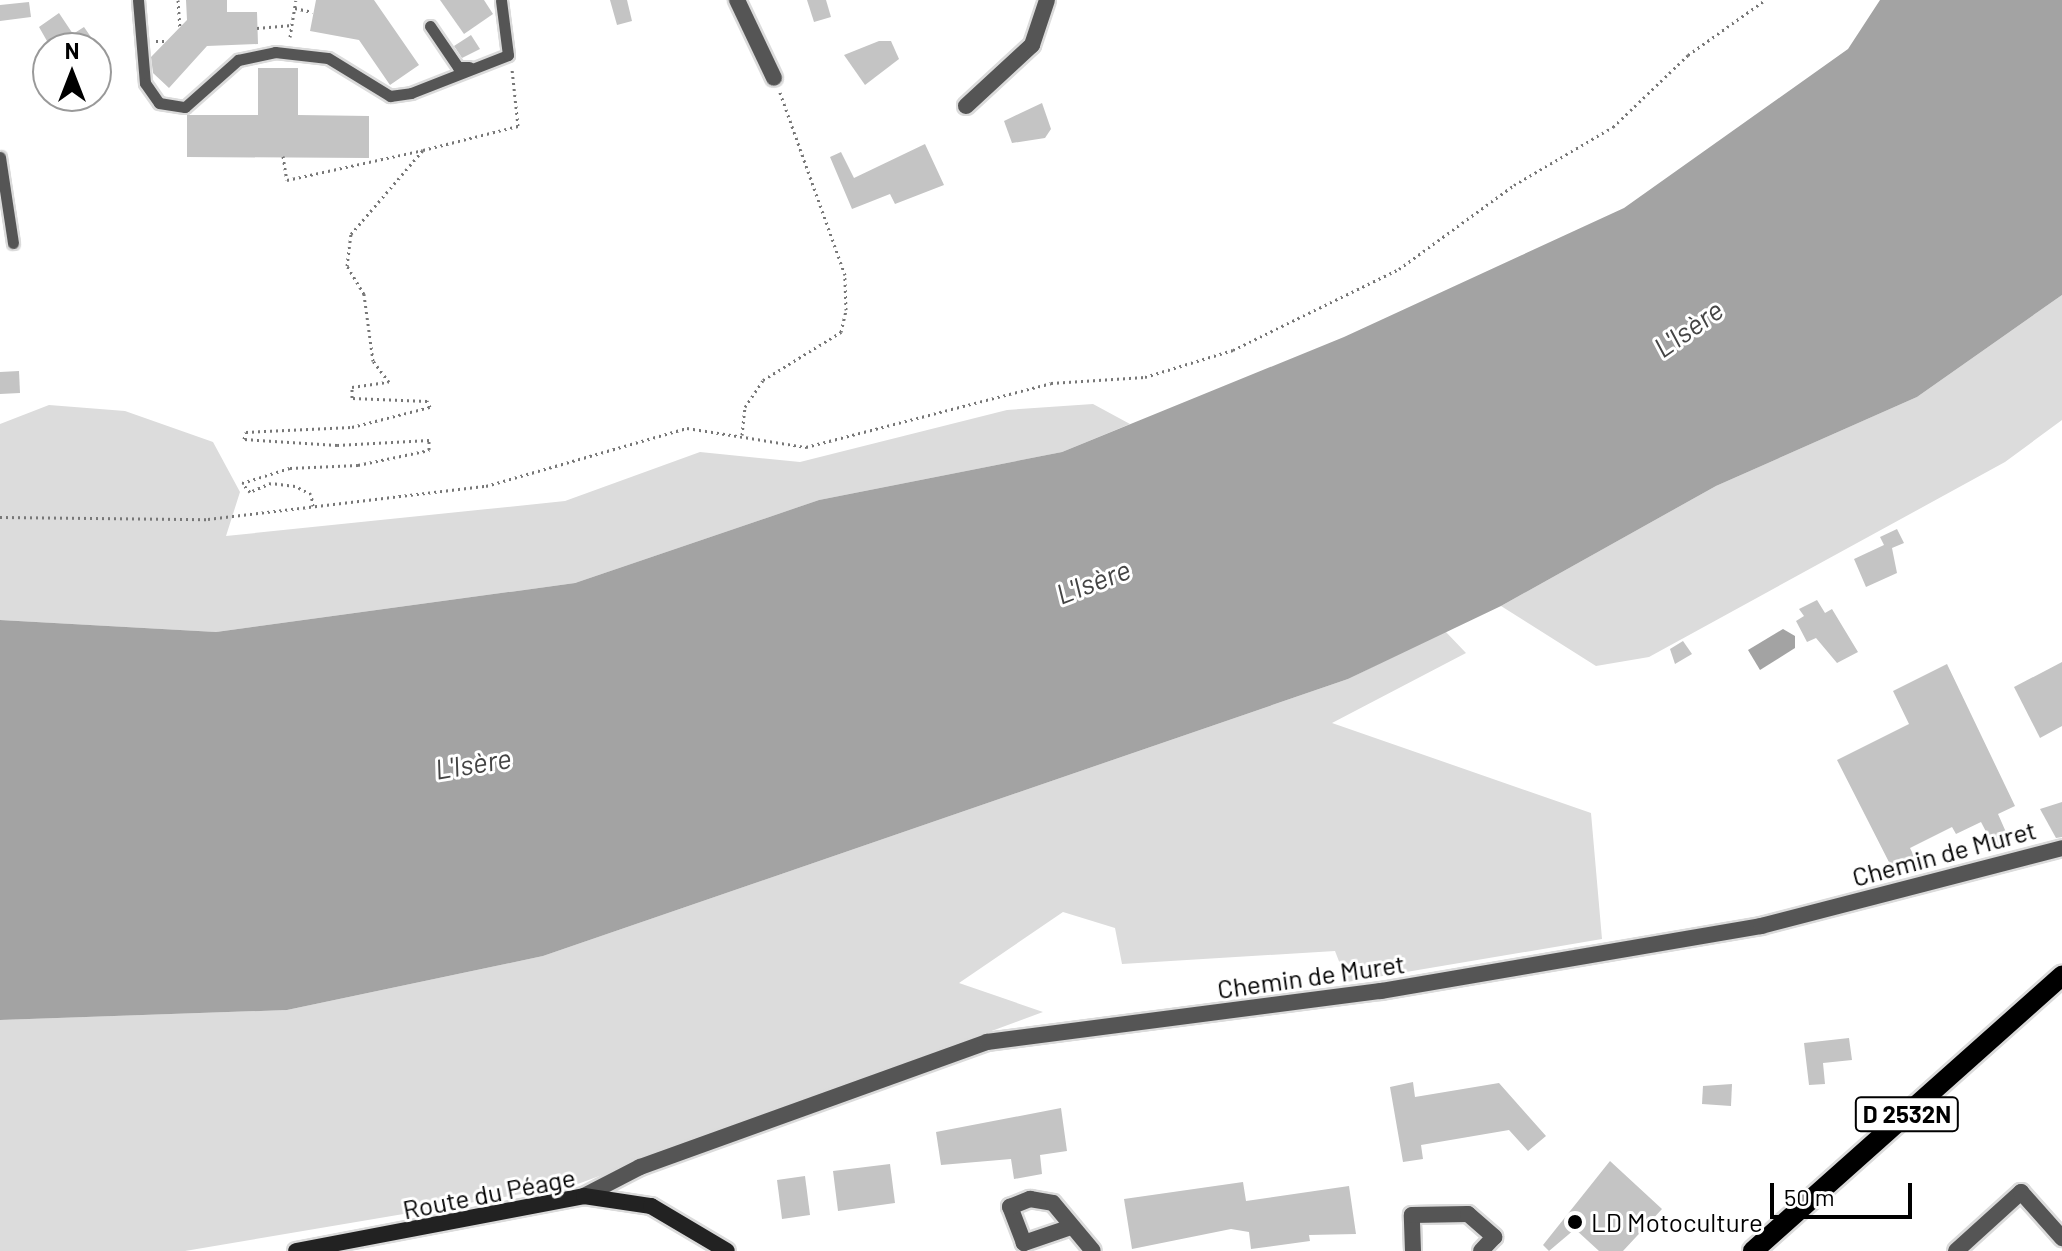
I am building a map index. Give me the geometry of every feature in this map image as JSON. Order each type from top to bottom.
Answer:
[{"type":"main road","name":"D 2532N","points":[[1753,1251],[2062,976]]},
{"type":"street","points":[[737,0],[774,78]]},
{"type":"street","points":[[966,106],[1032,45],[1047,0]]},
{"type":"street","name":"Chemin de Muret","points":[[584,1196],[640,1167],[987,1042],[1381,991],[1761,926],[2062,848]]},
{"type":"street","points":[[1956,1251],[2021,1192],[2062,1238]]},
{"type":"street","name":"Route du Péage","points":[[296,1251],[584,1196],[651,1206],[727,1251]]},
{"type":"street","points":[[1413,1251],[1412,1215],[1468,1214],[1494,1237],[1481,1251]]},
{"type":"street","points":[[1071,1227],[1093,1251]]},
{"type":"lane","points":[[138,0],[145,83],[159,103],[185,107],[238,60],[287,53],[328,58],[390,96],[508,55],[501,0]]},
{"type":"lane","points":[[430,26],[458,67],[473,67]]},
{"type":"lane","points":[[0,157],[13,243]]},
{"type":"path","points":[[178,0],[180,27]]},
{"type":"path","points":[[287,53],[296,0]]},
{"type":"path","points":[[0,517],[208,519],[486,486],[687,428],[806,447],[1051,383],[1145,377],[1233,350],[1399,269],[1459,229],[1514,185],[1613,127],[1688,55],[1765,0]]},
{"type":"path","points":[[295,8],[313,12]]},
{"type":"path","points":[[257,28],[292,25]]},
{"type":"path","points":[[283,156],[287,180],[518,126],[508,55]]},
{"type":"path","points":[[742,435],[745,407],[763,380],[841,332],[846,310],[845,275],[774,78]]},
{"type":"path","points":[[313,506],[311,494],[295,486],[271,483],[250,492],[242,483],[290,468],[358,465],[429,450],[429,440],[244,439],[246,432],[352,427],[430,407],[427,401],[352,398],[352,387],[389,382],[373,361],[364,294],[347,266],[351,234],[423,150]]},
{"type":"shaded area","points":[[2062,295],[2062,420],[2005,462],[1649,657],[1596,666],[1501,606],[1716,486],[1917,397]]},
{"type":"shaded area","points":[[1093,404],[1130,424],[1062,452],[819,500],[575,583],[216,632],[0,620],[0,424],[49,405],[125,411],[213,442],[240,492],[226,536],[565,501],[700,452],[800,462],[1007,410]]},
{"type":"shaded area","points":[[1445,631],[1466,653],[1332,723],[1591,813],[1602,939],[1347,982],[1335,951],[1122,964],[1115,928],[1063,912],[959,983],[1043,1012],[575,1185],[185,1251],[0,1251],[0,1020],[287,1010],[543,956],[1348,679]]},
{"type":"water","name":"L'Isère","points":[[1880,0],[2062,0],[2062,295],[1917,397],[1716,486],[1501,606],[1348,679],[543,956],[287,1010],[0,1020],[0,620],[216,632],[575,583],[819,500],[1062,452],[1344,337],[1624,208],[1848,49]]},
{"type":"water","points":[[1783,629],[1795,636],[1795,648],[1760,670],[1748,650]]},
{"type":"building","points":[[186,0],[227,0],[227,12],[257,12],[258,44],[207,46],[169,88],[153,73],[151,57],[187,20]]},
{"type":"building","points":[[316,0],[374,0],[419,65],[390,85],[359,40],[310,31]]},
{"type":"building","points":[[440,0],[484,0],[493,14],[464,34]]},
{"type":"building","points":[[610,0],[627,0],[632,21],[617,25]]},
{"type":"building","points":[[807,0],[826,0],[831,17],[814,22]]},
{"type":"building","points":[[29,2],[31,17],[0,21],[0,5]]},
{"type":"building","points":[[59,13],[72,32],[42,32],[39,27]]},
{"type":"building","points":[[471,35],[480,49],[462,58],[454,46]]},
{"type":"building","points":[[879,41],[891,41],[899,59],[865,85],[844,55]]},
{"type":"building","points":[[258,68],[298,68],[298,115],[369,116],[369,158],[187,157],[187,115],[258,115]]},
{"type":"building","points":[[1042,103],[1051,129],[1045,138],[1012,143],[1004,121]]},
{"type":"building","points":[[925,144],[944,185],[895,204],[890,194],[852,209],[830,157],[841,152],[854,178]]},
{"type":"building","points":[[19,371],[20,393],[0,394],[0,372]]},
{"type":"building","points":[[1897,529],[1904,543],[1892,548],[1897,573],[1866,587],[1854,559],[1884,545],[1880,537]]},
{"type":"building","points":[[1817,600],[1825,613],[1832,609],[1858,652],[1837,663],[1816,638],[1807,642],[1796,621],[1804,616],[1799,609]]},
{"type":"building","points":[[1683,641],[1692,654],[1675,664],[1670,649]]},
{"type":"building","points":[[2062,662],[2062,726],[2040,738],[2014,687]]},
{"type":"building","points":[[1947,664],[2015,806],[1998,814],[2009,839],[1994,847],[1981,822],[1956,834],[1952,827],[1910,848],[1914,856],[1892,868],[1837,760],[1909,724],[1893,691]]},
{"type":"building","points":[[2062,802],[2062,837],[2056,838],[2040,809]]},
{"type":"building","points":[[1849,1038],[1852,1060],[1823,1063],[1825,1084],[1809,1085],[1804,1043]]},
{"type":"building","points":[[1413,1082],[1415,1097],[1499,1083],[1546,1136],[1528,1151],[1509,1130],[1421,1145],[1423,1159],[1403,1162],[1390,1087]]},
{"type":"building","points":[[1732,1084],[1731,1106],[1702,1104],[1703,1086]]},
{"type":"building","points":[[1061,1108],[1067,1151],[1040,1155],[1042,1174],[1014,1179],[1011,1159],[941,1165],[936,1132]]},
{"type":"building","points":[[1610,1161],[1662,1209],[1623,1251],[1599,1251],[1575,1229],[1549,1251],[1543,1245]]},
{"type":"building","points":[[890,1164],[895,1203],[838,1211],[833,1171]]},
{"type":"building","points":[[805,1176],[810,1215],[782,1219],[777,1180]]},
{"type":"building","points":[[1243,1182],[1246,1201],[1349,1186],[1356,1234],[1309,1235],[1310,1241],[1251,1249],[1249,1232],[1231,1229],[1132,1249],[1124,1199]]},
{"type":"place","name":"LD Motoculture","points":[[1575,1222]]}]
